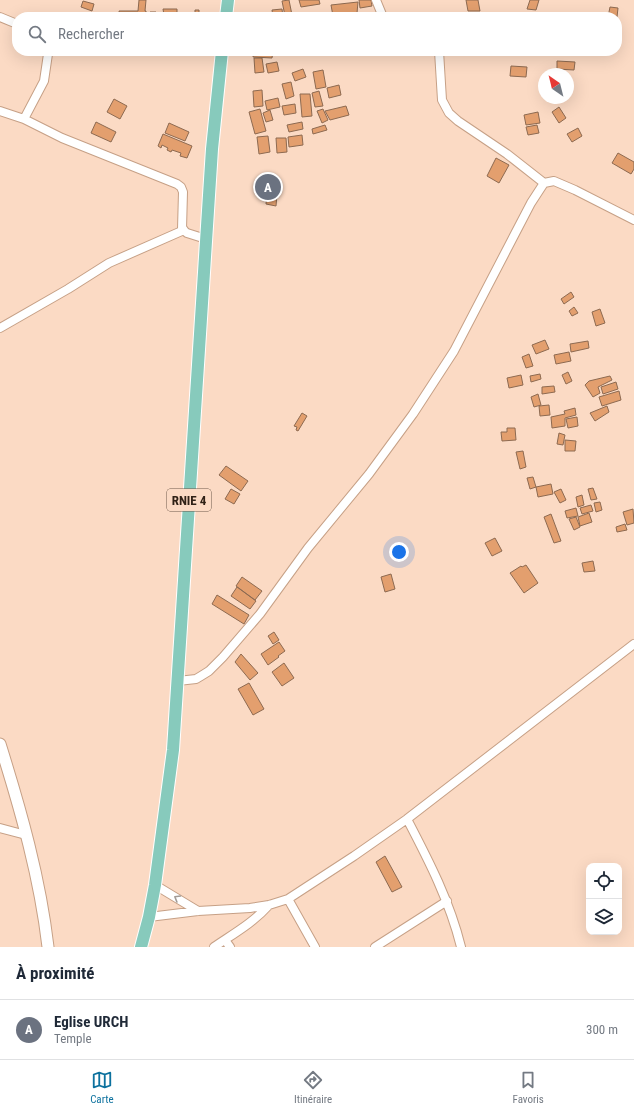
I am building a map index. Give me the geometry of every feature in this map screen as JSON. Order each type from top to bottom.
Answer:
[{"type":"main road","points":[[227,12],[228,0]]},
{"type":"main road","name":"RNIE 4","points":[[141,947],[155,885],[173,750],[212,149],[221,56]]},
{"type":"main road","points":[[0,744],[14,788],[26,835],[36,879],[48,947]]},
{"type":"street","points":[[376,0],[380,12]]},
{"type":"street","points":[[0,17],[12,22]]},
{"type":"street","points":[[24,119],[44,80],[48,56]]},
{"type":"street","points":[[439,56],[442,100],[449,113],[458,121],[508,154],[544,183]]},
{"type":"street","points":[[0,111],[24,119],[62,138],[177,184],[181,187],[183,192],[182,227],[187,233],[206,239]]},
{"type":"street","points":[[178,681],[196,679],[202,676],[209,671],[227,652],[260,614],[308,548],[369,474],[404,426],[454,351],[531,203],[544,183],[554,181],[634,220]]},
{"type":"street","points":[[0,328],[68,289],[109,263],[184,230]]},
{"type":"street","points":[[149,917],[269,905],[288,899],[407,819],[634,644]]},
{"type":"street","points":[[407,819],[447,901],[461,947]]},
{"type":"street","points":[[0,828],[26,835]]},
{"type":"street","points":[[155,885],[198,911]]},
{"type":"street","points":[[288,899],[315,947]]},
{"type":"street","points":[[375,947],[447,901]]},
{"type":"street","points":[[214,947],[248,925],[269,905]]},
{"type":"street","points":[[225,940],[230,947]]},
{"type":"building","points":[[139,0],[146,0],[146,12],[119,11],[138,11]]},
{"type":"building","points":[[289,0],[291,12],[284,12],[282,1]]},
{"type":"building","points":[[299,0],[319,0],[320,4],[301,7]]},
{"type":"building","points":[[359,0],[371,0],[372,6],[360,8]]},
{"type":"building","points":[[466,0],[478,0],[480,11],[468,11]]},
{"type":"building","points":[[530,0],[539,0],[536,10],[527,9]]},
{"type":"building","points":[[83,1],[94,4],[92,11],[81,7]]},
{"type":"building","points":[[358,2],[357,12],[332,12],[331,5]]},
{"type":"building","points":[[610,7],[618,8],[618,12],[609,12]]},
{"type":"building","points":[[163,9],[177,9],[177,12],[164,12]]},
{"type":"building","points":[[282,9],[282,12],[272,12],[272,10]]},
{"type":"building","points":[[253,56],[272,56],[272,58]]},
{"type":"building","points":[[254,58],[262,58],[264,72],[255,73]]},
{"type":"building","points":[[557,61],[575,62],[574,70],[574,68],[557,68]]},
{"type":"building","points":[[277,62],[279,71],[268,73],[266,64]]},
{"type":"building","points":[[511,66],[527,67],[526,77],[510,76]]},
{"type":"building","points":[[303,69],[306,77],[295,81],[292,73]]},
{"type":"building","points":[[323,70],[326,87],[316,89],[313,72]]},
{"type":"building","points":[[291,82],[294,96],[286,99],[282,84]]},
{"type":"building","points":[[339,85],[341,95],[329,98],[327,88]]},
{"type":"building","points":[[262,90],[263,106],[254,107],[253,91]]},
{"type":"building","points":[[319,91],[323,106],[315,107],[312,93]]},
{"type":"building","points":[[300,94],[310,94],[312,116],[302,117]]},
{"type":"building","points":[[278,98],[280,107],[267,110],[265,101]]},
{"type":"building","points":[[114,99],[127,106],[120,119],[107,112]]},
{"type":"building","points":[[295,104],[296,113],[284,115],[282,106]]},
{"type":"building","points":[[346,106],[349,115],[330,120],[325,111]]},
{"type":"building","points":[[559,107],[566,118],[559,123],[552,112]]},
{"type":"building","points":[[260,109],[266,131],[255,134],[249,112]]},
{"type":"building","points":[[323,109],[328,120],[322,123],[317,111]]},
{"type":"building","points":[[270,110],[273,120],[266,122],[263,113]]},
{"type":"building","points":[[538,112],[540,123],[526,125],[524,115]]},
{"type":"building","points":[[96,122],[116,132],[111,142],[91,133]]},
{"type":"building","points":[[302,122],[303,129],[289,132],[287,125]]},
{"type":"building","points":[[169,123],[189,132],[185,141],[165,133]]},
{"type":"building","points":[[325,125],[327,130],[313,134],[312,129]]},
{"type":"building","points":[[537,125],[539,133],[528,135],[526,127]]},
{"type":"building","points":[[578,128],[582,136],[572,142],[567,134]]},
{"type":"building","points":[[163,134],[192,146],[187,158],[180,156],[181,153],[167,150],[168,148],[162,145],[161,148],[158,146]]},
{"type":"building","points":[[302,135],[303,145],[289,147],[288,137]]},
{"type":"building","points":[[268,136],[270,152],[259,154],[257,137]]},
{"type":"building","points":[[276,138],[286,138],[287,152],[277,153]]},
{"type":"building","points":[[618,153],[634,162],[634,169],[631,174],[612,163]]},
{"type":"building","points":[[496,158],[509,165],[499,183],[487,176]]},
{"type":"building","points":[[268,181],[278,183],[276,206],[266,204]]},
{"type":"building","points":[[571,292],[574,297],[564,304],[561,299]]},
{"type":"building","points":[[574,307],[578,313],[572,316],[569,311]]},
{"type":"building","points":[[600,309],[605,323],[596,326],[592,312]]},
{"type":"building","points":[[545,340],[549,349],[536,354],[532,345]]},
{"type":"building","points":[[588,341],[589,348],[571,352],[570,344]]},
{"type":"building","points":[[569,352],[571,361],[556,364],[554,355]]},
{"type":"building","points":[[529,354],[533,366],[526,368],[522,357]]},
{"type":"building","points":[[568,372],[572,381],[566,384],[562,375]]},
{"type":"building","points":[[540,374],[541,379],[531,382],[530,376]]},
{"type":"building","points":[[521,375],[523,385],[509,388],[507,378]]},
{"type":"building","points":[[610,376],[612,380],[598,387],[600,393],[593,397],[585,385],[589,381]]},
{"type":"building","points":[[616,382],[618,389],[603,394],[601,387]]},
{"type":"building","points":[[554,386],[555,392],[542,394],[542,387]]},
{"type":"building","points":[[619,391],[621,400],[602,406],[599,397]]},
{"type":"building","points":[[538,394],[541,405],[534,407],[531,397]]},
{"type":"building","points":[[549,405],[550,415],[540,416],[539,406]]},
{"type":"building","points":[[607,406],[609,412],[595,421],[590,413]]},
{"type":"building","points":[[575,408],[576,415],[565,418],[565,426],[552,428],[551,417],[565,414],[564,411]]},
{"type":"building","points":[[302,413],[307,416],[298,431],[296,430],[297,427],[294,426]]},
{"type":"building","points":[[577,417],[578,426],[568,428],[566,419]]},
{"type":"building","points":[[507,428],[515,428],[516,440],[502,441],[501,432],[507,432]]},
{"type":"building","points":[[559,433],[565,435],[563,445],[557,444]]},
{"type":"building","points":[[565,440],[576,441],[575,451],[565,451]]},
{"type":"building","points":[[523,451],[526,467],[520,469],[516,452]]},
{"type":"building","points":[[226,466],[248,481],[241,491],[219,475]]},
{"type":"building","points":[[533,477],[536,487],[530,489],[527,478]]},
{"type":"building","points":[[551,484],[553,494],[538,497],[536,487]]},
{"type":"building","points":[[593,488],[597,499],[591,500],[588,489]]},
{"type":"building","points":[[231,489],[240,494],[234,504],[225,499]]},
{"type":"building","points":[[561,489],[566,500],[560,503],[554,492]]},
{"type":"building","points":[[582,495],[584,505],[578,507],[576,497]]},
{"type":"building","points":[[600,502],[602,510],[596,512],[594,503]]},
{"type":"building","points":[[591,505],[593,511],[582,514],[580,508]]},
{"type":"building","points":[[576,508],[578,516],[567,518],[565,511]]},
{"type":"building","points":[[633,509],[634,523],[627,525],[623,512]]},
{"type":"building","points":[[589,513],[592,522],[580,526],[578,517]]},
{"type":"building","points":[[551,514],[561,541],[554,543],[544,517]]},
{"type":"building","points":[[576,517],[580,527],[574,530],[569,519]]},
{"type":"building","points":[[625,524],[627,530],[617,532],[616,527]]},
{"type":"building","points":[[495,538],[502,551],[492,556],[485,543]]},
{"type":"building","points":[[593,561],[595,571],[584,572],[582,563]]},
{"type":"building","points":[[526,565],[538,583],[524,593],[510,573],[521,566]]},
{"type":"building","points":[[391,574],[395,589],[385,592],[381,577]]},
{"type":"building","points":[[242,577],[262,591],[255,600],[236,586]]},
{"type":"building","points":[[237,587],[256,601],[250,609],[231,596]]},
{"type":"building","points":[[217,595],[249,615],[244,624],[212,604]]},
{"type":"building","points":[[274,632],[279,640],[273,644],[268,636]]},
{"type":"building","points":[[279,642],[285,651],[268,665],[261,654]]},
{"type":"building","points":[[241,654],[258,673],[250,680],[235,662]]},
{"type":"building","points":[[284,663],[294,678],[282,686],[272,672]]},
{"type":"building","points":[[249,683],[264,709],[253,715],[238,689]]},
{"type":"building","points":[[385,856],[402,887],[392,892],[376,862]]},
{"type":"place","name":"Eglise URCH","points":[[268,187]]}]
